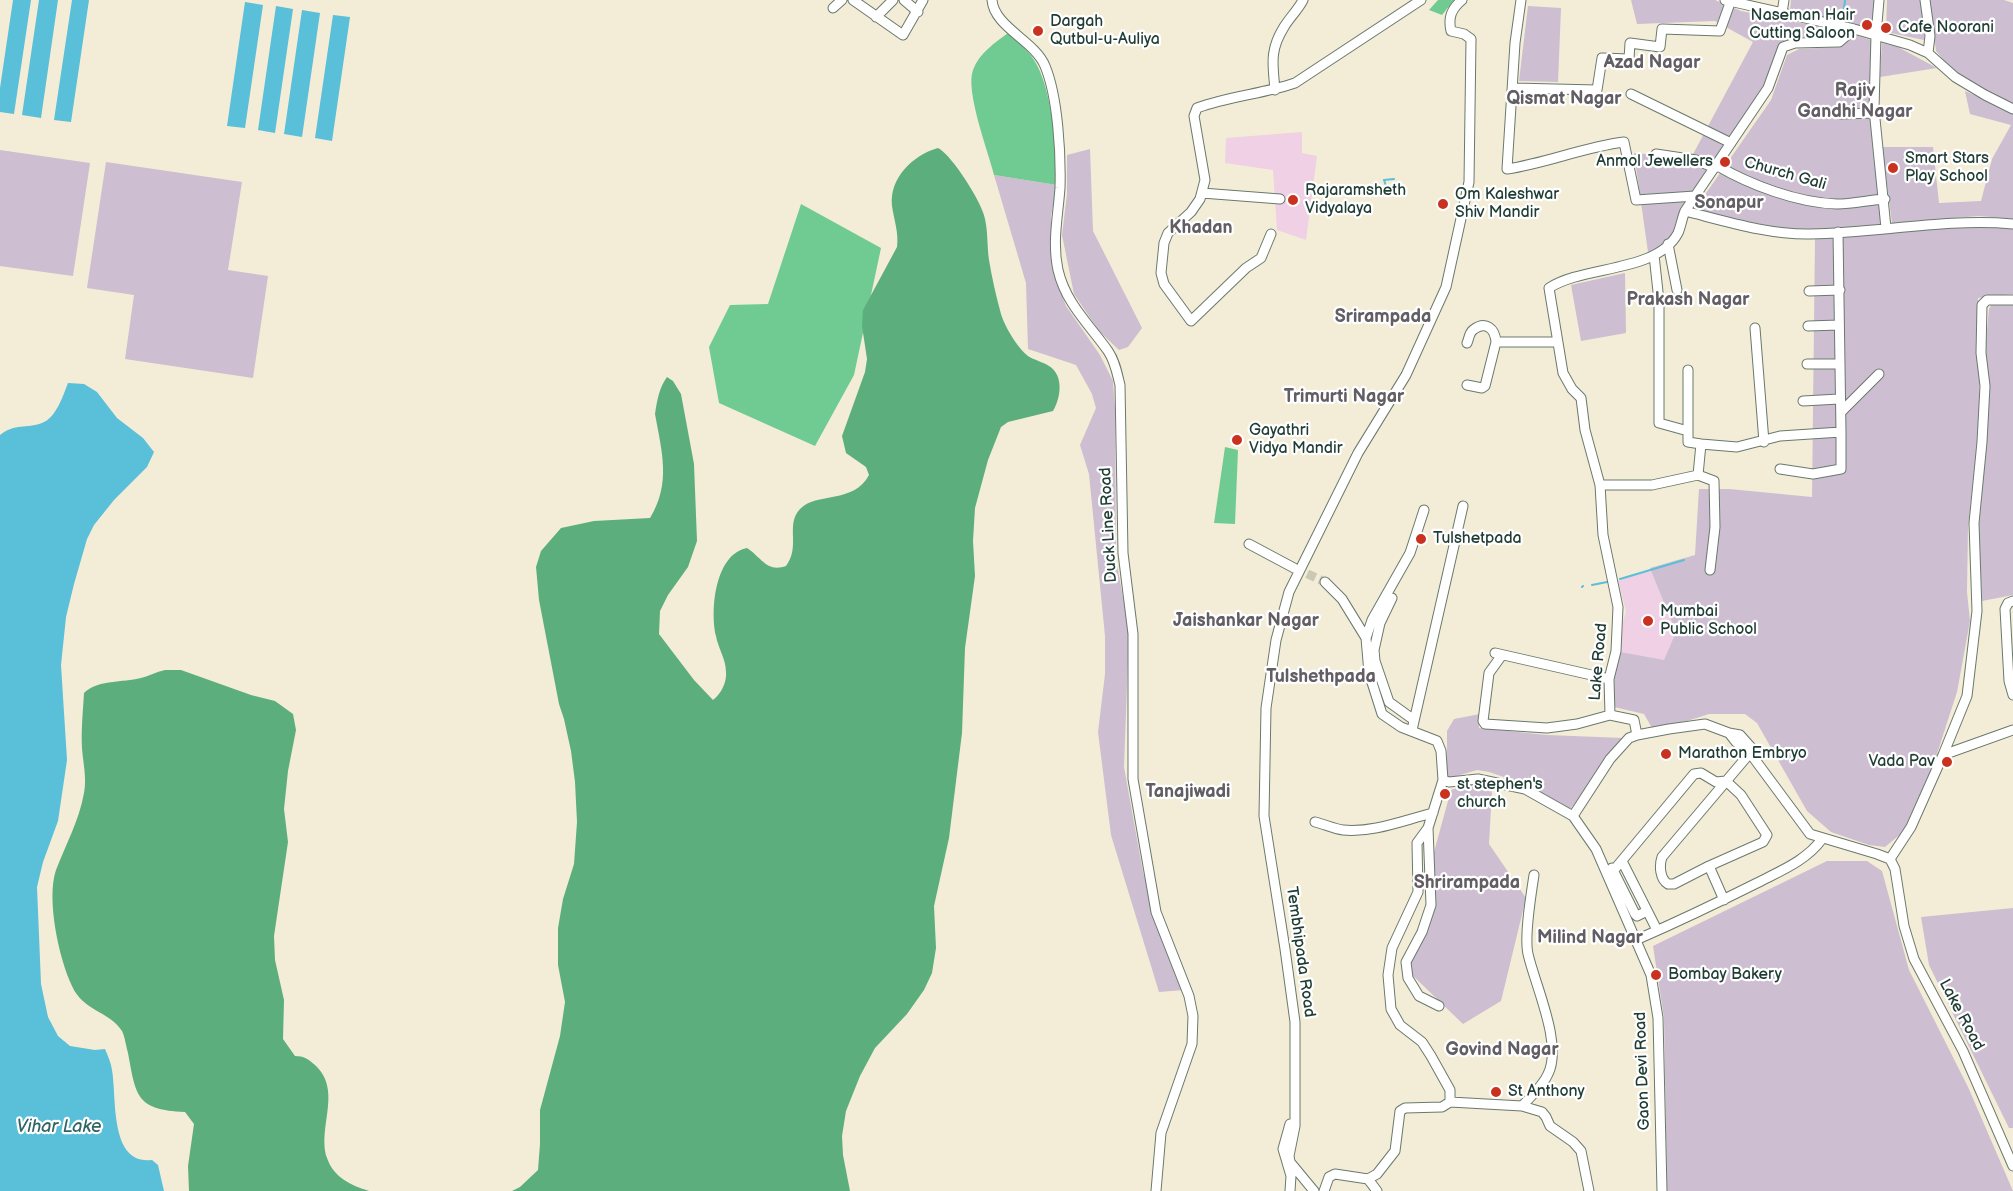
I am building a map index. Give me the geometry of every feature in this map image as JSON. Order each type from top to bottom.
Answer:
[{"type":"street","points":[[833,8],[842,0]]},
{"type":"street","points":[[853,0],[903,35],[923,0]]},
{"type":"street","points":[[876,17],[893,0]]},
{"type":"street","points":[[904,0],[918,12]]},
{"type":"street","name":"Duck Line Road","points":[[992,0],[993,11],[1039,56],[1045,66],[1052,92],[1060,168],[1055,235],[1058,270],[1067,297],[1109,352],[1116,366],[1120,385],[1123,553],[1133,634],[1133,779],[1156,912],[1189,996],[1193,1016],[1192,1044],[1161,1133],[1156,1191]]},
{"type":"street","points":[[1275,90],[1272,66],[1274,49],[1285,25],[1303,0]]},
{"type":"street","points":[[1271,234],[1261,258],[1246,268],[1191,321],[1164,284],[1161,273],[1164,243],[1168,233],[1191,212],[1200,200],[1205,180],[1194,116],[1197,108],[1212,102],[1275,90],[1295,83],[1315,72],[1421,0]]},
{"type":"street","points":[[1289,592],[1358,453],[1406,375],[1446,287],[1469,182],[1472,39],[1464,34],[1451,31],[1449,21],[1454,7],[1462,0]]},
{"type":"street","points":[[1521,0],[1515,43],[1507,169],[1536,164],[1624,141],[1636,200],[1695,196]]},
{"type":"street","points":[[1782,13],[1784,0]]},
{"type":"street","points":[[1879,0],[1875,113],[1886,228]]},
{"type":"street","points":[[1925,0],[1930,36],[1928,52]]},
{"type":"street","points":[[1513,88],[1597,90],[1602,58],[1629,59],[1630,43],[1660,47],[1662,29],[1720,31],[1727,1],[1854,29],[1928,52],[1954,77],[2013,109]]},
{"type":"street","name":"Lake Road","points":[[1637,735],[1634,720],[1610,715],[1609,679],[1616,651],[1618,607],[1603,535],[1600,485],[1585,430],[1581,398],[1572,389],[1563,373],[1549,288],[1566,279],[1654,255],[1668,244],[1677,234],[1684,211],[1768,88],[1783,47],[1795,43],[1839,42],[1854,29]]},
{"type":"street","points":[[1631,94],[1731,143]]},
{"type":"street","points":[[1841,114],[1875,113]]},
{"type":"street","name":"Church Gali","points":[[1656,154],[1696,160],[1749,182],[1803,198],[1838,204],[1884,199]]},
{"type":"street","points":[[1202,193],[1280,200]]},
{"type":"street","points":[[1684,211],[1723,221],[1809,235],[1947,222],[2013,224]]},
{"type":"street","points":[[1780,469],[1813,474],[1841,469],[1838,232]]},
{"type":"street","points":[[1668,244],[1677,290]]},
{"type":"street","points":[[1654,255],[1659,301],[1659,423],[1688,431]]},
{"type":"street","points":[[1809,291],[1840,290]]},
{"type":"street","points":[[1751,753],[1779,785],[1780,791],[1810,834],[1890,860],[1911,827],[1966,696],[1977,611],[1974,523],[1985,386],[1981,353],[1982,305],[1987,300],[2013,300]]},
{"type":"street","points":[[1808,326],[1839,325]]},
{"type":"street","points":[[1467,344],[1473,329],[1492,328],[1495,333],[1496,342],[1485,386],[1482,388],[1467,385]]},
{"type":"street","points":[[1755,328],[1764,442]]},
{"type":"street","points":[[1496,342],[1557,342]]},
{"type":"street","points":[[1807,364],[1839,364]]},
{"type":"street","points":[[1688,370],[1688,442],[1737,447],[1764,442],[1780,436],[1841,432]]},
{"type":"street","points":[[1841,412],[1879,374]]},
{"type":"street","points":[[1803,401],[1839,399]]},
{"type":"street","points":[[1698,475],[1701,444]]},
{"type":"street","points":[[1600,485],[1652,485],[1698,475],[1714,481],[1715,527],[1710,570]]},
{"type":"street","points":[[1413,725],[1463,506]]},
{"type":"street","points":[[1413,725],[1401,727],[1382,714],[1369,673],[1366,638],[1372,620],[1410,553],[1424,510]]},
{"type":"street","points":[[1249,544],[1293,567],[1288,585],[1289,592]]},
{"type":"street","points":[[1325,582],[1342,599],[1366,638]]},
{"type":"street","name":"Tembhipada Road","points":[[1289,592],[1276,640],[1266,708],[1264,816],[1295,1022],[1295,1126],[1289,1156],[1290,1162],[1314,1191]]},
{"type":"street","points":[[1392,598],[1380,623],[1374,650],[1375,661],[1389,702],[1413,725],[1437,741],[1441,751],[1443,780],[1428,828],[1417,843],[1417,899],[1392,948],[1388,975],[1391,1009],[1400,1025],[1422,1042],[1450,1090],[1450,1102]]},
{"type":"street","points":[[2013,601],[2008,603],[2005,609],[2009,685],[2013,695]]},
{"type":"street","points":[[1609,679],[1498,654],[1489,673],[1483,721],[1485,724],[1547,729],[1610,715]]},
{"type":"street","points":[[1574,816],[1610,759],[1629,738],[1705,724],[1740,735],[1784,803]]},
{"type":"street","points":[[1943,755],[2013,730]]},
{"type":"street","points":[[1611,873],[1694,774],[1701,773],[1716,782],[1726,781],[1742,795],[1766,832],[1767,838],[1763,842],[1674,884],[1664,882],[1660,862],[1662,857],[1726,781],[1751,753]]},
{"type":"street","name":"Gaon Devi Road","points":[[1443,780],[1449,782],[1478,779],[1525,789],[1574,816],[1611,873],[1652,975],[1659,1018],[1662,1191]]},
{"type":"street","points":[[1315,822],[1342,830],[1359,829],[1393,825],[1433,813]]},
{"type":"street","points":[[1428,828],[1431,905],[1422,932],[1406,962],[1408,978],[1419,996],[1439,1006]]},
{"type":"street","points":[[1636,940],[1724,900],[1798,862],[1822,839]]},
{"type":"street","name":"Lake Road","points":[[1890,860],[1895,869],[1904,926],[1914,959],[1964,1051],[2013,1166]]},
{"type":"street","points":[[1608,861],[1611,873],[1635,915],[1647,910]]},
{"type":"street","points":[[1622,861],[1657,930]]},
{"type":"street","points":[[1709,866],[1724,900]]},
{"type":"street","points":[[1522,1106],[1548,1077],[1553,1049],[1527,951],[1529,904],[1534,875]]},
{"type":"street","points":[[1324,1191],[1329,1177],[1335,1174],[1368,1179],[1377,1174],[1395,1151],[1400,1111],[1405,1108],[1442,1107],[1450,1102],[1522,1106],[1542,1112],[1550,1126],[1573,1142],[1581,1151],[1589,1191]]},
{"type":"street","points":[[1290,1191],[1291,1176],[1283,1149],[1295,1113]]},
{"type":"street","points":[[1368,1179],[1377,1191]]},
{"type":"shaded area","points":[[1631,0],[1715,0],[1741,11],[1841,31],[1832,36],[1796,37],[1779,44],[1764,88],[1674,232],[1661,247],[1648,252],[1634,153],[1691,158],[1753,42],[1715,21],[1637,24]]},
{"type":"shaded area","points":[[1791,0],[1876,0],[1874,30],[1790,10]]},
{"type":"shaded area","points":[[1887,0],[1922,0],[1925,15],[1924,40],[1886,32]]},
{"type":"shaded area","points":[[1930,0],[2004,0],[2013,3],[2013,105],[1953,71],[1936,51]]},
{"type":"shaded area","points":[[1528,6],[1561,8],[1558,82],[1519,81]]},
{"type":"shaded area","points":[[1855,35],[1874,41],[1882,224],[1794,230],[1727,218],[1695,209],[1771,100],[1787,55],[1799,49],[1841,47]]},
{"type":"shaded area","points":[[1882,43],[1898,47],[1937,68],[1880,77]]},
{"type":"shaded area","points":[[1965,91],[2013,112],[2013,219],[1979,216],[1892,223],[1882,147],[1933,147],[1939,203],[1981,201],[1992,159],[2011,125],[1970,114]]},
{"type":"shaded area","name":"Rajaramsheth Vidyalaya","points":[[1302,132],[1302,153],[1317,156],[1306,240],[1277,230],[1273,170],[1225,163],[1226,138]]},
{"type":"shaded area","points":[[1090,149],[1093,231],[1142,328],[1128,347],[1119,350],[1099,331],[1074,294],[1062,235],[1067,194],[1067,155]]},
{"type":"shaded area","points":[[0,150],[90,163],[73,276],[0,266]]},
{"type":"shaded area","points":[[106,162],[242,182],[228,270],[268,276],[253,378],[125,359],[134,295],[87,288]]},
{"type":"shaded area","points":[[994,175],[1057,185],[1051,216],[1051,244],[1058,284],[1066,306],[1100,355],[1113,381],[1116,559],[1129,631],[1124,767],[1143,872],[1163,940],[1184,990],[1159,992],[1111,835],[1098,732],[1105,674],[1105,636],[1089,474],[1080,445],[1096,408],[1092,394],[1076,365],[1028,349],[1026,283]]},
{"type":"shaded area","points":[[1978,225],[2013,229],[2013,294],[1978,298],[1980,438],[1968,527],[1967,592],[1970,621],[1957,692],[1935,760],[1903,832],[1885,847],[1869,845],[1831,832],[1807,811],[1757,723],[1745,714],[1709,714],[1652,728],[1644,714],[1614,707],[1615,651],[1664,660],[1676,632],[1650,568],[1695,555],[1699,489],[1729,489],[1812,497],[1815,238]]},
{"type":"shaded area","points":[[1625,273],[1626,333],[1581,341],[1571,285]]},
{"type":"shaded area","points":[[1993,302],[2013,303],[2013,595],[1982,601],[1978,520],[1985,353],[1989,309]]},
{"type":"shaded area","name":"Mumbai Public School","points":[[1652,571],[1676,632],[1664,661],[1615,651],[1626,611],[1618,581]]},
{"type":"shaded area","points":[[1480,714],[1479,728],[1547,735],[1624,738],[1571,808],[1563,808],[1533,787],[1489,772],[1477,770],[1450,778],[1447,775],[1447,731],[1454,719]]},
{"type":"shaded area","points":[[1468,784],[1492,790],[1489,844],[1526,898],[1501,1001],[1463,1024],[1407,970],[1432,914],[1434,852],[1451,790]]},
{"type":"shaded area","points":[[1827,861],[1867,861],[1882,871],[1909,970],[1968,1087],[2013,1191],[1667,1191],[1664,1018],[1653,946]]},
{"type":"shaded area","points":[[2013,908],[2013,1128],[2009,1128],[1929,965],[1921,917]]},
{"type":"green space","points":[[1438,0],[1454,0],[1442,15],[1429,10]]},
{"type":"green space","points":[[1008,33],[1032,56],[1045,86],[1054,138],[1057,185],[994,175],[978,121],[971,80],[979,58]]},
{"type":"green space","points":[[938,148],[951,160],[973,192],[983,212],[991,274],[1005,325],[1028,356],[1054,370],[1060,387],[1053,411],[1008,422],[1001,427],[988,460],[975,508],[973,541],[975,576],[965,648],[962,733],[949,838],[934,906],[936,948],[932,973],[924,990],[907,1014],[875,1048],[860,1076],[846,1111],[842,1136],[850,1191],[512,1191],[520,1187],[538,1170],[540,1110],[560,1036],[565,1002],[558,965],[558,928],[563,899],[574,864],[577,822],[571,751],[559,704],[539,600],[536,567],[541,551],[561,528],[594,521],[650,518],[657,505],[663,480],[662,455],[655,414],[664,381],[667,377],[673,381],[681,394],[694,464],[697,541],[688,567],[668,595],[660,611],[659,634],[694,680],[713,700],[719,694],[726,680],[726,667],[717,640],[714,612],[717,584],[728,561],[736,552],[747,548],[769,566],[779,568],[786,566],[792,551],[794,522],[800,509],[815,501],[854,490],[869,475],[866,467],[846,453],[842,436],[865,372],[867,359],[862,326],[863,310],[897,247],[897,232],[892,206],[894,186],[904,169],[912,162]]},
{"type":"green space","points":[[801,204],[881,248],[854,375],[815,446],[719,403],[709,347],[730,305],[768,304]]},
{"type":"green space","points":[[1225,447],[1238,450],[1235,524],[1214,523]]},
{"type":"green space","points":[[165,670],[181,670],[251,695],[275,701],[293,714],[296,730],[284,809],[288,842],[274,936],[275,960],[284,1000],[283,1039],[295,1056],[306,1058],[323,1075],[328,1098],[325,1146],[330,1165],[344,1180],[369,1191],[189,1191],[188,1166],[194,1124],[185,1112],[157,1108],[141,1098],[133,1080],[122,1031],[117,1024],[83,1001],[72,986],[67,974],[55,929],[52,897],[56,870],[79,813],[85,787],[82,748],[84,693],[104,683],[141,678]]},
{"type":"water","points":[[13,0],[31,0],[14,114],[0,112],[0,88]]},
{"type":"water","points":[[39,0],[58,0],[41,118],[22,115]]},
{"type":"water","points":[[72,0],[89,0],[71,122],[54,120]]},
{"type":"water","points":[[245,2],[263,5],[245,128],[227,126]]},
{"type":"water","points":[[276,6],[293,9],[275,133],[258,130]]},
{"type":"water","points":[[302,10],[320,13],[302,137],[284,134]]},
{"type":"water","points":[[333,15],[350,17],[332,141],[315,138]]},
{"type":"water","name":"Vihar Lake","points":[[68,383],[84,384],[97,392],[117,418],[143,438],[154,452],[147,467],[114,500],[94,525],[87,539],[66,617],[61,665],[67,760],[58,821],[43,862],[37,887],[41,984],[48,1017],[58,1036],[70,1046],[95,1050],[105,1049],[112,1067],[118,1127],[122,1141],[128,1152],[138,1159],[152,1160],[158,1165],[164,1191],[0,1191],[0,435],[11,429],[36,425],[47,420],[58,406]]},
{"type":"waterway","points":[[1843,16],[1845,0]]},
{"type":"waterway","points":[[1383,193],[1388,192],[1384,180],[1394,179]]},
{"type":"waterway","points":[[1620,579],[1684,560]]},
{"type":"waterway","points":[[1592,585],[1607,582]]},
{"type":"tunnel","points":[[1295,568],[1325,582]]},
{"type":"place","name":"Naseman Hair Cutting Saloon","points":[[1867,25]]},
{"type":"place","name":"Cafe Noorani","points":[[1886,28]]},
{"type":"place","name":"Dargah Qutbul-u-Auliya","points":[[1038,31]]},
{"type":"place","name":"Anmol Jewellers","points":[[1725,162]]},
{"type":"place","name":"Smart Stars Play School","points":[[1893,168]]},
{"type":"place","name":"Rajaramsheth Vidyalaya","points":[[1293,200]]},
{"type":"place","name":"Om Kaleshwar Shiv Mandir","points":[[1443,204]]},
{"type":"place","name":"Gayathri Vidya Mandir","points":[[1237,440]]},
{"type":"place","name":"Tulshetpada","points":[[1421,539]]},
{"type":"place","name":"Mumbai Public School","points":[[1648,621]]},
{"type":"place","name":"Marathon Embryo","points":[[1666,754]]},
{"type":"place","name":"Vada Pav","points":[[1947,762]]},
{"type":"place","name":"st stephen's church","points":[[1445,794]]},
{"type":"place","name":"Bombay Bakery","points":[[1656,975]]},
{"type":"place","name":"St Anthony","points":[[1496,1092]]},
{"type":"district","name":"Azad Nagar","points":[[1652,63]]},
{"type":"district","name":"Qismat Nagar","points":[[1564,99]]},
{"type":"district","name":"Rajiv Gandhi Nagar","points":[[1855,101]]},
{"type":"district","name":"Sonapur","points":[[1729,203]]},
{"type":"district","name":"Khadan","points":[[1201,228]]},
{"type":"district","name":"Prakash Nagar","points":[[1688,300]]},
{"type":"district","name":"Srirampada","points":[[1383,317]]},
{"type":"district","name":"Trimurti Nagar","points":[[1344,397]]},
{"type":"district","name":"Jaishankar Nagar","points":[[1246,621]]},
{"type":"district","name":"Tulshethpada","points":[[1321,677]]},
{"type":"district","name":"Tanajiwadi","points":[[1188,792]]},
{"type":"district","name":"Shrirampada","points":[[1467,883]]},
{"type":"district","name":"Milind Nagar","points":[[1590,938]]},
{"type":"district","name":"Govind Nagar","points":[[1502,1050]]}]
